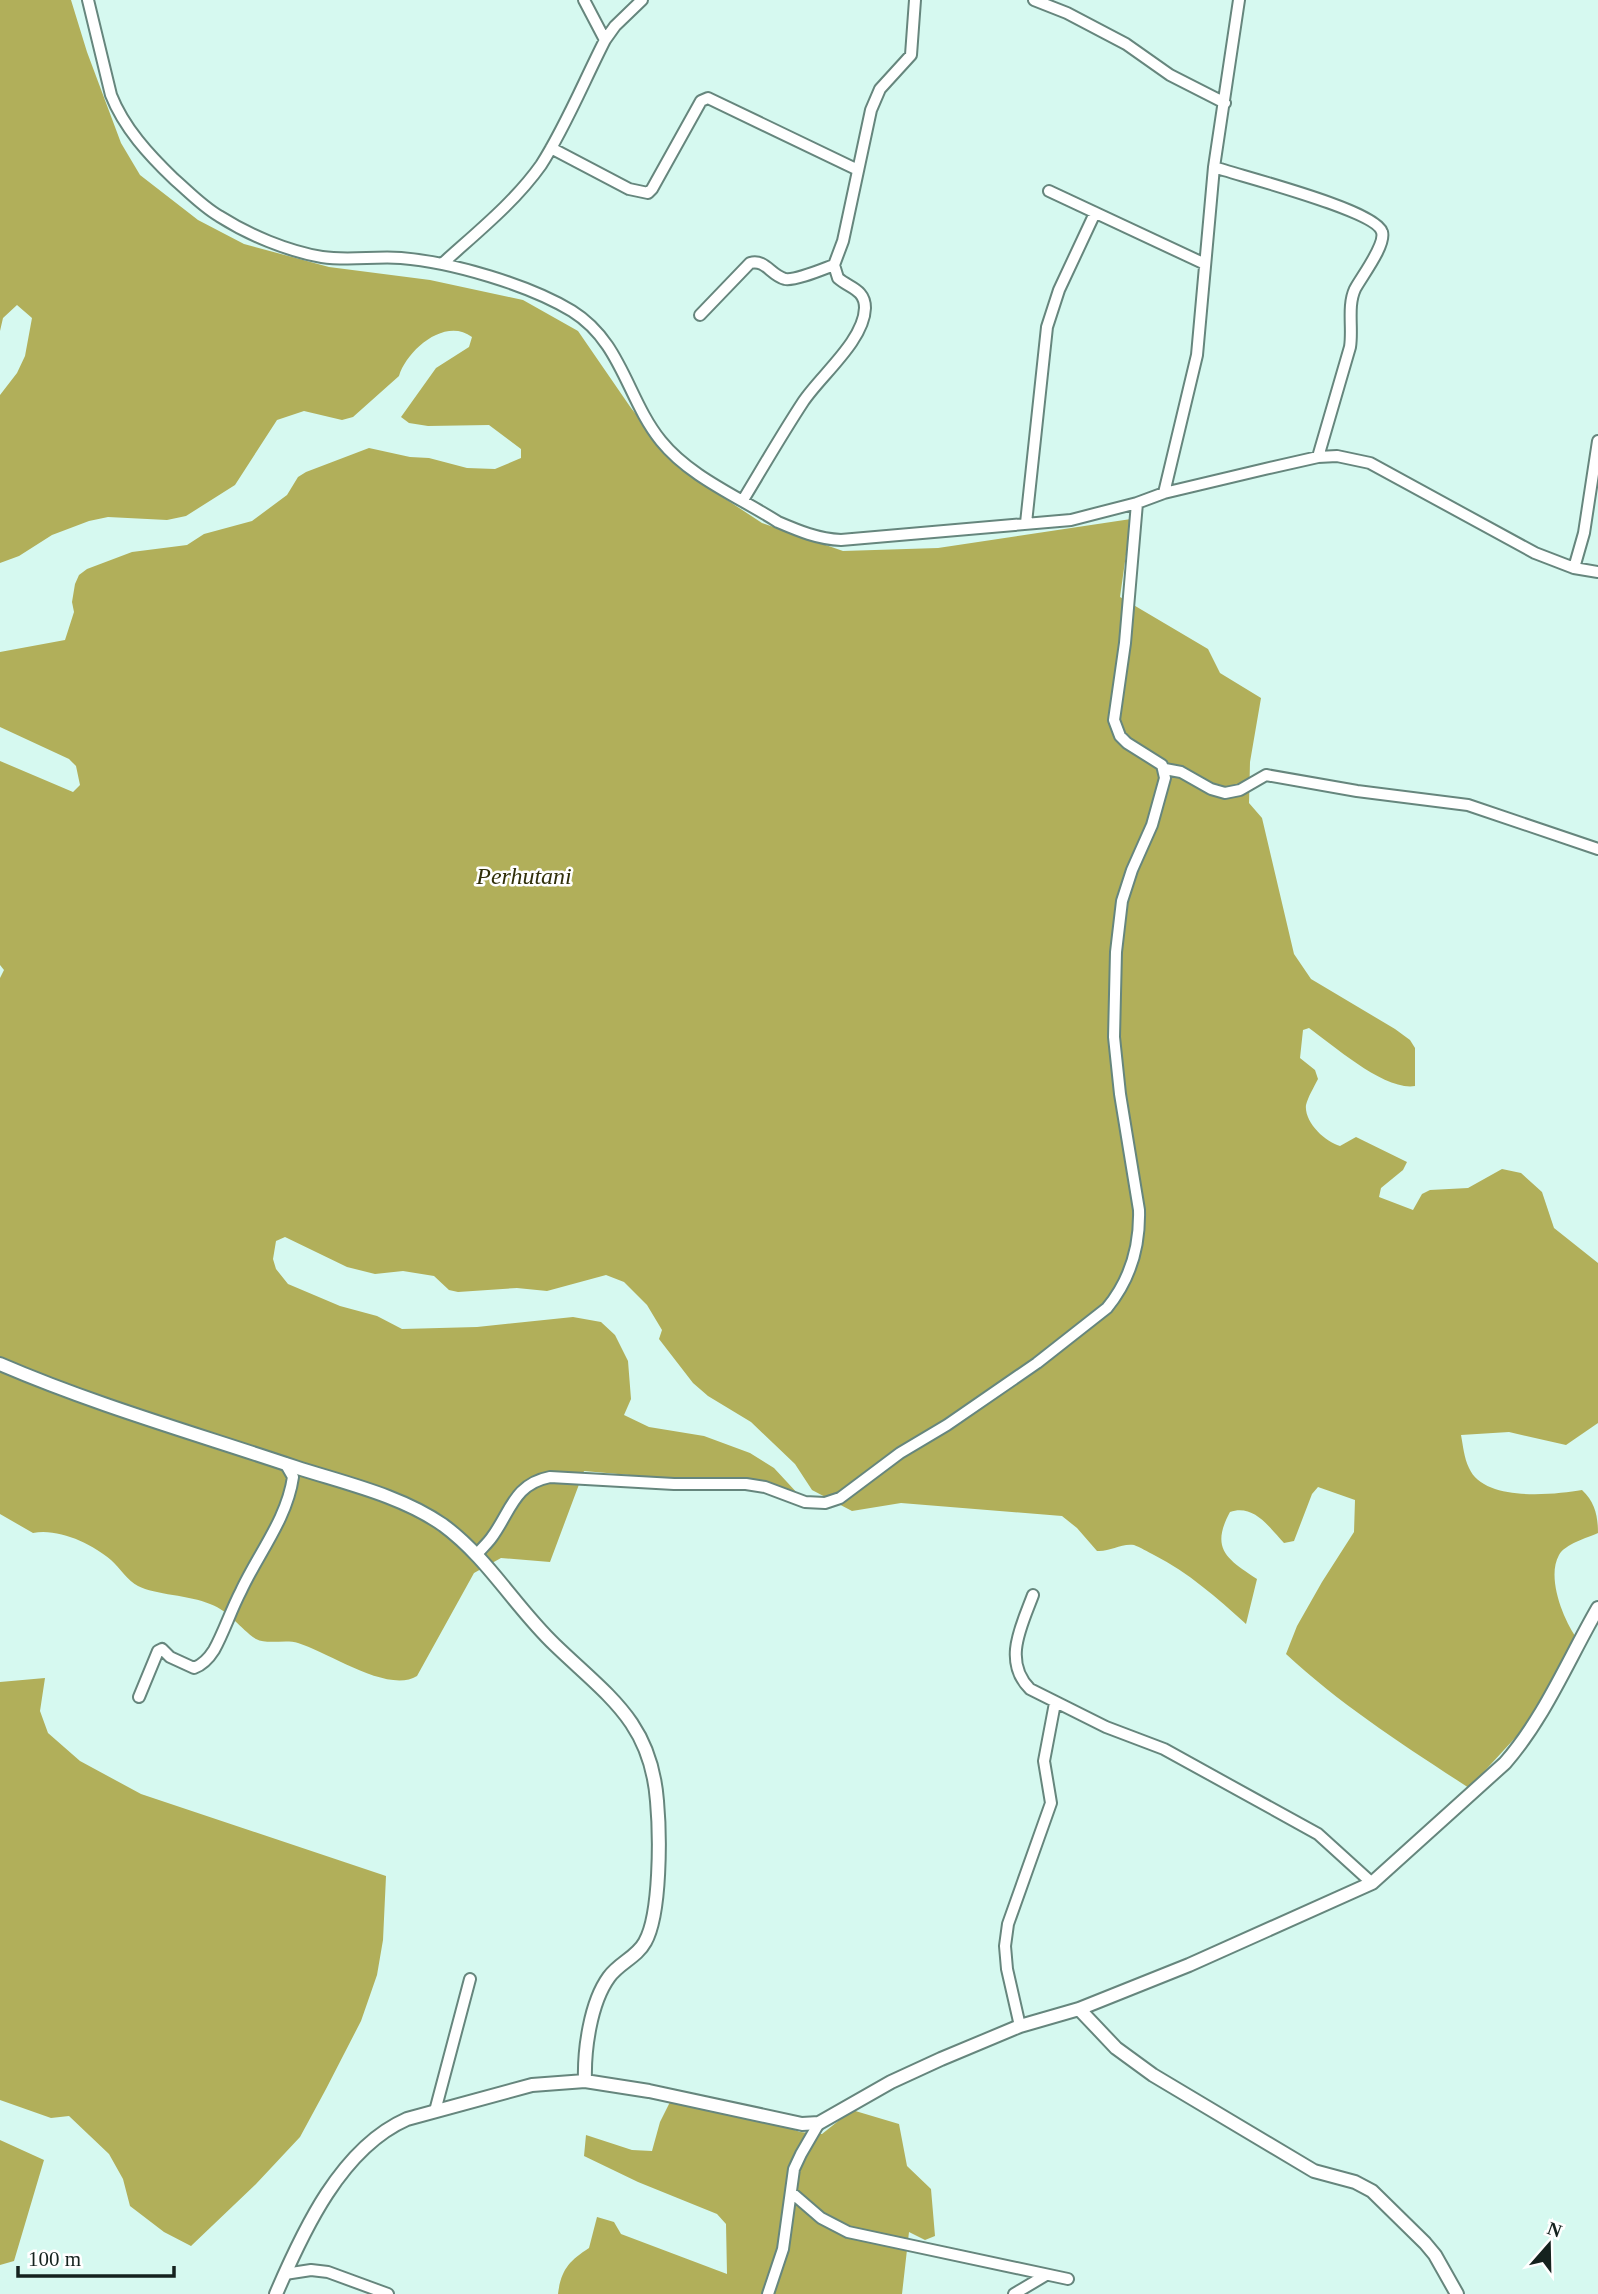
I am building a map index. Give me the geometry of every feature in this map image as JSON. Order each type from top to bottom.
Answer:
[{"type":"street","points":[[88,0],[111,96],[124,123],[156,162],[218,216],[253,234],[296,250],[342,259],[400,258],[442,264],[514,286],[549,299],[573,312],[594,328],[611,347],[651,425],[668,449],[678,459],[778,522],[825,539],[841,540],[1070,520],[1137,503],[1164,493],[1318,457],[1355,458],[1370,463],[1508,540],[1574,568],[1598,572]]},
{"type":"street","points":[[584,0],[605,40]]},
{"type":"street","points":[[442,264],[521,191],[551,148],[605,40],[623,17],[642,0]]},
{"type":"street","points":[[743,500],[804,400],[844,354],[863,318],[865,309],[861,295],[856,288],[838,278],[834,265],[843,241],[868,120],[880,89],[911,55],[915,0]]},
{"type":"street","points":[[1034,0],[1067,13],[1126,44],[1170,75],[1225,103]]},
{"type":"street","points":[[1164,493],[1197,355],[1214,167],[1239,0]]},
{"type":"street","points":[[551,148],[629,189],[648,192],[701,102],[708,98],[858,170]]},
{"type":"street","points":[[1214,167],[1335,203],[1377,224],[1382,232],[1381,243],[1352,297],[1350,347],[1318,457]]},
{"type":"street","points":[[1049,191],[1205,264]]},
{"type":"street","points":[[1026,523],[1047,327],[1059,290],[1095,213]]},
{"type":"street","points":[[700,315],[750,263],[760,262],[780,276],[790,279],[834,265]]},
{"type":"street","points":[[1574,568],[1584,533],[1598,441]]},
{"type":"street","points":[[1137,503],[1125,643],[1114,720],[1120,736],[1127,743],[1156,759],[1165,769],[1181,772],[1211,789],[1225,793],[1240,790],[1266,775],[1357,791],[1468,805],[1598,849]]},
{"type":"street","points":[[477,1554],[493,1536],[526,1486],[550,1477],[674,1484],[746,1484],[815,1504],[839,1498],[900,1453],[947,1425],[1037,1363],[1107,1308],[1124,1283],[1132,1262],[1139,1228],[1139,1210],[1120,1094],[1114,1037],[1118,927],[1126,883],[1152,825],[1165,769]]},
{"type":"street","points":[[0,1364],[102,1403],[376,1493],[424,1513],[477,1554],[541,1631],[623,1709],[642,1738],[653,1768],[658,1844],[650,1929],[640,1950],[616,1969],[602,1989],[586,2048],[584,2081]]},
{"type":"street","points":[[139,1697],[158,1651],[162,1649],[170,1657],[194,1668],[211,1654],[249,1575],[271,1537],[287,1499],[293,1478],[285,1463]]},
{"type":"street","points":[[1033,1595],[1016,1639],[1016,1658],[1026,1685],[1041,1696],[1106,1727],[1164,1749],[1318,1834],[1372,1883]]},
{"type":"street","points":[[276,2294],[317,2210],[354,2161],[392,2126],[435,2111],[532,2085],[584,2081],[660,2093],[802,2124],[819,2123],[891,2082],[1020,2026],[1079,2009],[1189,1965],[1372,1883],[1486,1781],[1520,1746],[1536,1723],[1598,1608]]},
{"type":"street","points":[[1020,2026],[1007,1969],[1005,1946],[1008,1924],[1051,1803],[1044,1761],[1055,1703]]},
{"type":"street","points":[[435,2111],[470,1979]]},
{"type":"street","points":[[1079,2009],[1116,2048],[1153,2075],[1314,2171],[1355,2182],[1372,2191],[1425,2243],[1457,2294]]},
{"type":"street","points":[[768,2294],[783,2249],[794,2169],[819,2123]]},
{"type":"street","points":[[802,2124],[808,2141]]},
{"type":"street","points":[[792,2193],[821,2218],[848,2232],[1068,2279]]},
{"type":"street","points":[[285,2274],[311,2270],[328,2272],[387,2294]]},
{"type":"street","points":[[1014,2294],[1046,2275]]},
{"type":"green space","name":"Perhutani","points":[[0,0],[71,0],[121,143],[140,175],[198,220],[244,244],[329,267],[430,280],[523,300],[578,331],[631,408],[680,469],[762,523],[843,551],[938,548],[1131,519],[1120,597],[1208,649],[1220,673],[1261,698],[1250,762],[1249,803],[1262,818],[1294,954],[1311,979],[1395,1029],[1410,1040],[1415,1048],[1415,1086],[1403,1086],[1389,1082],[1360,1066],[1309,1028],[1303,1030],[1300,1058],[1315,1070],[1318,1079],[1306,1105],[1308,1118],[1322,1136],[1334,1144],[1340,1146],[1356,1137],[1407,1162],[1403,1170],[1381,1188],[1379,1197],[1413,1210],[1422,1194],[1430,1190],[1468,1188],[1502,1169],[1521,1173],[1542,1192],[1554,1228],[1598,1263],[1598,1423],[1566,1445],[1509,1432],[1461,1435],[1467,1464],[1477,1479],[1503,1491],[1520,1494],[1582,1490],[1595,1510],[1598,1533],[1566,1548],[1559,1555],[1556,1564],[1558,1599],[1578,1640],[1539,1712],[1469,1788],[1352,1708],[1286,1654],[1297,1626],[1354,1532],[1355,1500],[1318,1487],[1312,1494],[1294,1541],[1284,1543],[1254,1514],[1239,1510],[1230,1512],[1222,1535],[1225,1552],[1237,1565],[1257,1579],[1246,1624],[1202,1586],[1167,1562],[1134,1545],[1097,1551],[1077,1528],[1062,1516],[901,1503],[852,1511],[812,1490],[795,1464],[751,1422],[708,1396],[693,1383],[659,1339],[662,1330],[647,1305],[624,1282],[606,1275],[547,1291],[517,1288],[458,1292],[449,1290],[434,1276],[403,1271],[375,1274],[347,1267],[285,1237],[276,1241],[273,1259],[276,1269],[288,1284],[340,1306],[377,1316],[402,1329],[477,1327],[573,1317],[601,1322],[615,1335],[628,1361],[631,1399],[624,1415],[649,1427],[704,1436],[750,1453],[774,1468],[799,1495],[753,1479],[686,1480],[584,1471],[550,1562],[501,1558],[474,1573],[417,1676],[405,1680],[390,1680],[358,1670],[298,1643],[256,1639],[217,1607],[138,1586],[111,1560],[85,1543],[64,1535],[33,1533],[0,1514],[0,978],[4,970],[0,965],[0,761],[73,792],[80,785],[76,766],[69,759],[0,727],[0,652],[65,640],[74,612],[72,602],[75,584],[79,575],[87,569],[132,552],[187,545],[204,534],[252,521],[287,495],[298,477],[306,472],[369,448],[410,457],[429,458],[467,468],[495,469],[521,458],[521,449],[489,425],[428,426],[409,423],[401,417],[436,368],[469,347],[472,337],[450,331],[428,339],[418,347],[403,366],[399,376],[353,417],[342,420],[304,411],[277,420],[235,485],[186,516],[167,520],[108,517],[89,521],[52,535],[19,556],[0,563],[0,395],[17,373],[25,356],[32,318],[17,305],[3,318],[0,331]]},
{"type":"green space","points":[[45,1678],[40,1711],[48,1733],[80,1761],[141,1794],[386,1876],[383,1940],[377,1975],[361,2021],[326,2089],[300,2137],[256,2184],[191,2246],[164,2232],[130,2206],[123,2179],[109,2154],[69,2116],[51,2118],[0,2100],[0,1682]]},
{"type":"green space","points":[[671,2100],[767,2120],[800,2132],[822,2134],[852,2110],[899,2124],[907,2166],[931,2189],[935,2236],[925,2240],[909,2232],[902,2294],[558,2294],[567,2267],[589,2248],[597,2217],[614,2222],[621,2234],[727,2274],[726,2224],[717,2214],[638,2182],[584,2156],[586,2135],[632,2150],[652,2151],[660,2122]]},
{"type":"green space","points":[[0,2140],[44,2160],[14,2261],[0,2265]]}]
